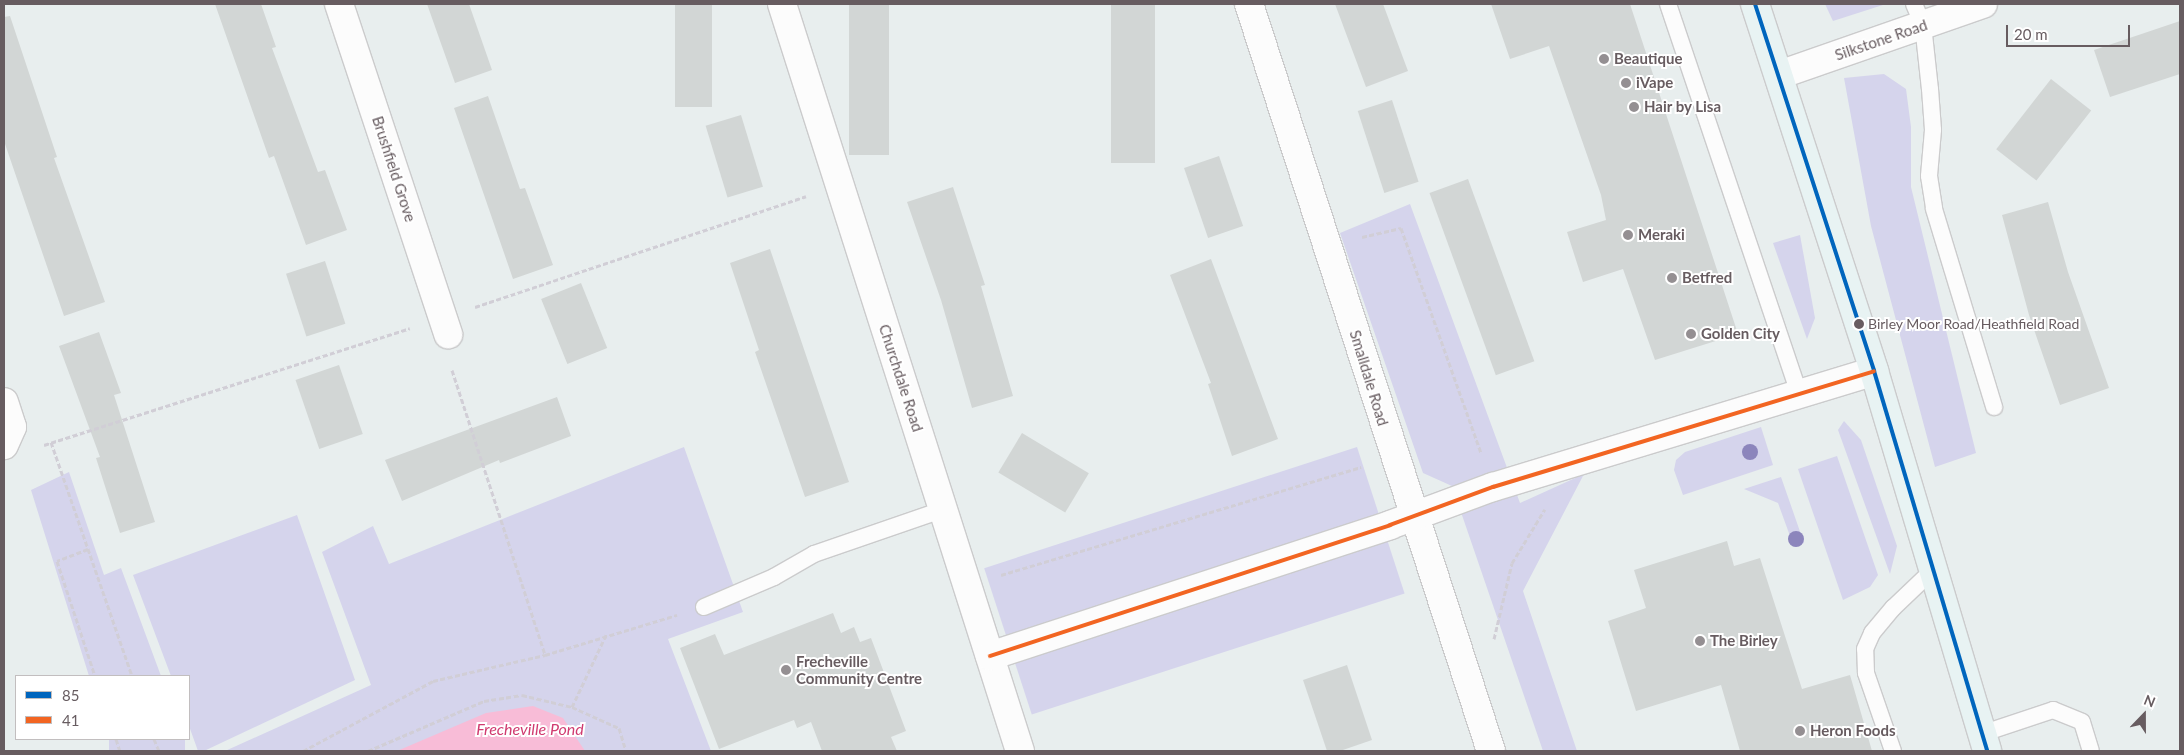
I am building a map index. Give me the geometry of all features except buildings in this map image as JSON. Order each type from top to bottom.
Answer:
[{"type":"main road","points":[[1755,4],[1874,371],[1935,568],[1984,742]]},
{"type":"street","name":"Brushfield Grove","points":[[339,4],[448,334]]},
{"type":"street","name":"Churchdale Road","points":[[782,4],[1020,751]]},
{"type":"street","name":"Smalldale Road","points":[[1249,4],[1394,457],[1491,751]]},
{"type":"street","name":"Silkstone Road","points":[[1779,75],[1919,14],[1983,4]]},
{"type":"street","points":[[990,656],[1414,517],[1493,487],[1572,465],[1874,371]]},
{"type":"street","points":[[4,402],[12,427],[4,445]]},
{"type":"lane","points":[[1668,4],[1799,394]]},
{"type":"lane","points":[[1919,14],[1930,89],[1932,130],[1929,176],[1934,209],[1994,408]]},
{"type":"lane","points":[[704,607],[774,578],[814,554],[942,510]]},
{"type":"lane","points":[[1893,751],[1866,673],[1865,649],[1872,632],[1893,608],[1935,568]]},
{"type":"lane","points":[[1984,742],[2053,710],[2082,722],[2091,751]]},
{"type":"path","points":[[1327,245],[1400,228],[1493,487]]},
{"type":"path","points":[[448,334],[452,373],[544,654]]},
{"type":"path","points":[[51,442],[132,675]]},
{"type":"path","points":[[967,586],[1394,457]]},
{"type":"path","points":[[1492,649],[1512,563],[1572,465]]},
{"type":"path","points":[[88,549],[57,561],[96,675]]},
{"type":"path","points":[[303,751],[432,681],[544,654],[704,607]]},
{"type":"path","points":[[572,707],[606,635]]},
{"type":"path","points":[[368,751],[484,701],[522,695],[572,707],[619,728],[626,751]]},
{"type":"shaded area","points":[[1825,4],[1886,4],[1833,21]]},
{"type":"shaded area","points":[[1884,74],[1906,89],[1911,127],[1911,187],[1976,453],[1935,467],[1871,226],[1844,78]]},
{"type":"shaded area","points":[[1410,204],[1520,503],[1584,474],[1523,591],[1577,751],[1543,751],[1452,486],[1423,473],[1340,233]]},
{"type":"shaded area","points":[[1800,235],[1815,318],[1807,339],[1773,243]]},
{"type":"shaded area","points":[[1844,421],[1861,440],[1897,546],[1890,574],[1838,430]]},
{"type":"shaded area","points":[[1761,427],[1773,465],[1683,495],[1674,470],[1676,460],[1685,452]]},
{"type":"shaded area","points":[[684,447],[743,612],[668,639],[711,751],[225,751],[371,685],[322,552],[373,526],[389,564]]},
{"type":"shaded area","points":[[1357,447],[1405,593],[1032,715],[984,568]]},
{"type":"shaded area","points":[[1837,456],[1878,575],[1870,587],[1843,600],[1798,469]]},
{"type":"shaded area","points":[[69,472],[104,575],[121,568],[161,675],[89,675],[31,490]]},
{"type":"shaded area","points":[[1781,477],[1804,543],[1794,547],[1778,503],[1744,489]]},
{"type":"shaded area","points":[[297,515],[355,680],[204,751],[198,751],[190,729],[190,675],[171,675],[133,575]]},
{"type":"shaded area","points":[[109,740],[185,740],[185,751],[109,751]]},
{"type":"water","name":"Frecheville Pond","points":[[533,706],[563,718],[585,751],[397,751],[486,713]]},
{"type":"transit line","name":"85","points":[[1755,4],[1874,371],[1987,751]]},
{"type":"transit line","name":"41","points":[[990,656],[1390,525],[1493,487],[1874,371]]},
{"type":"place","name":"Beautique","points":[[1604,59]]},
{"type":"place","name":"iVape","points":[[1626,83]]},
{"type":"place","name":"Hair by Lisa","points":[[1634,107]]},
{"type":"place","name":"Meraki","points":[[1628,235]]},
{"type":"place","name":"Betfred","points":[[1672,278]]},
{"type":"place","name":"Birley Moor Road/Heathfield Road","points":[[1859,324]]},
{"type":"place","name":"Golden City","points":[[1691,334]]},
{"type":"place","name":"The Birley","points":[[1700,641]]},
{"type":"place","name":"Frecheville Community Centre","points":[[786,670]]},
{"type":"place","name":"Heron Foods","points":[[1800,731]]}]
